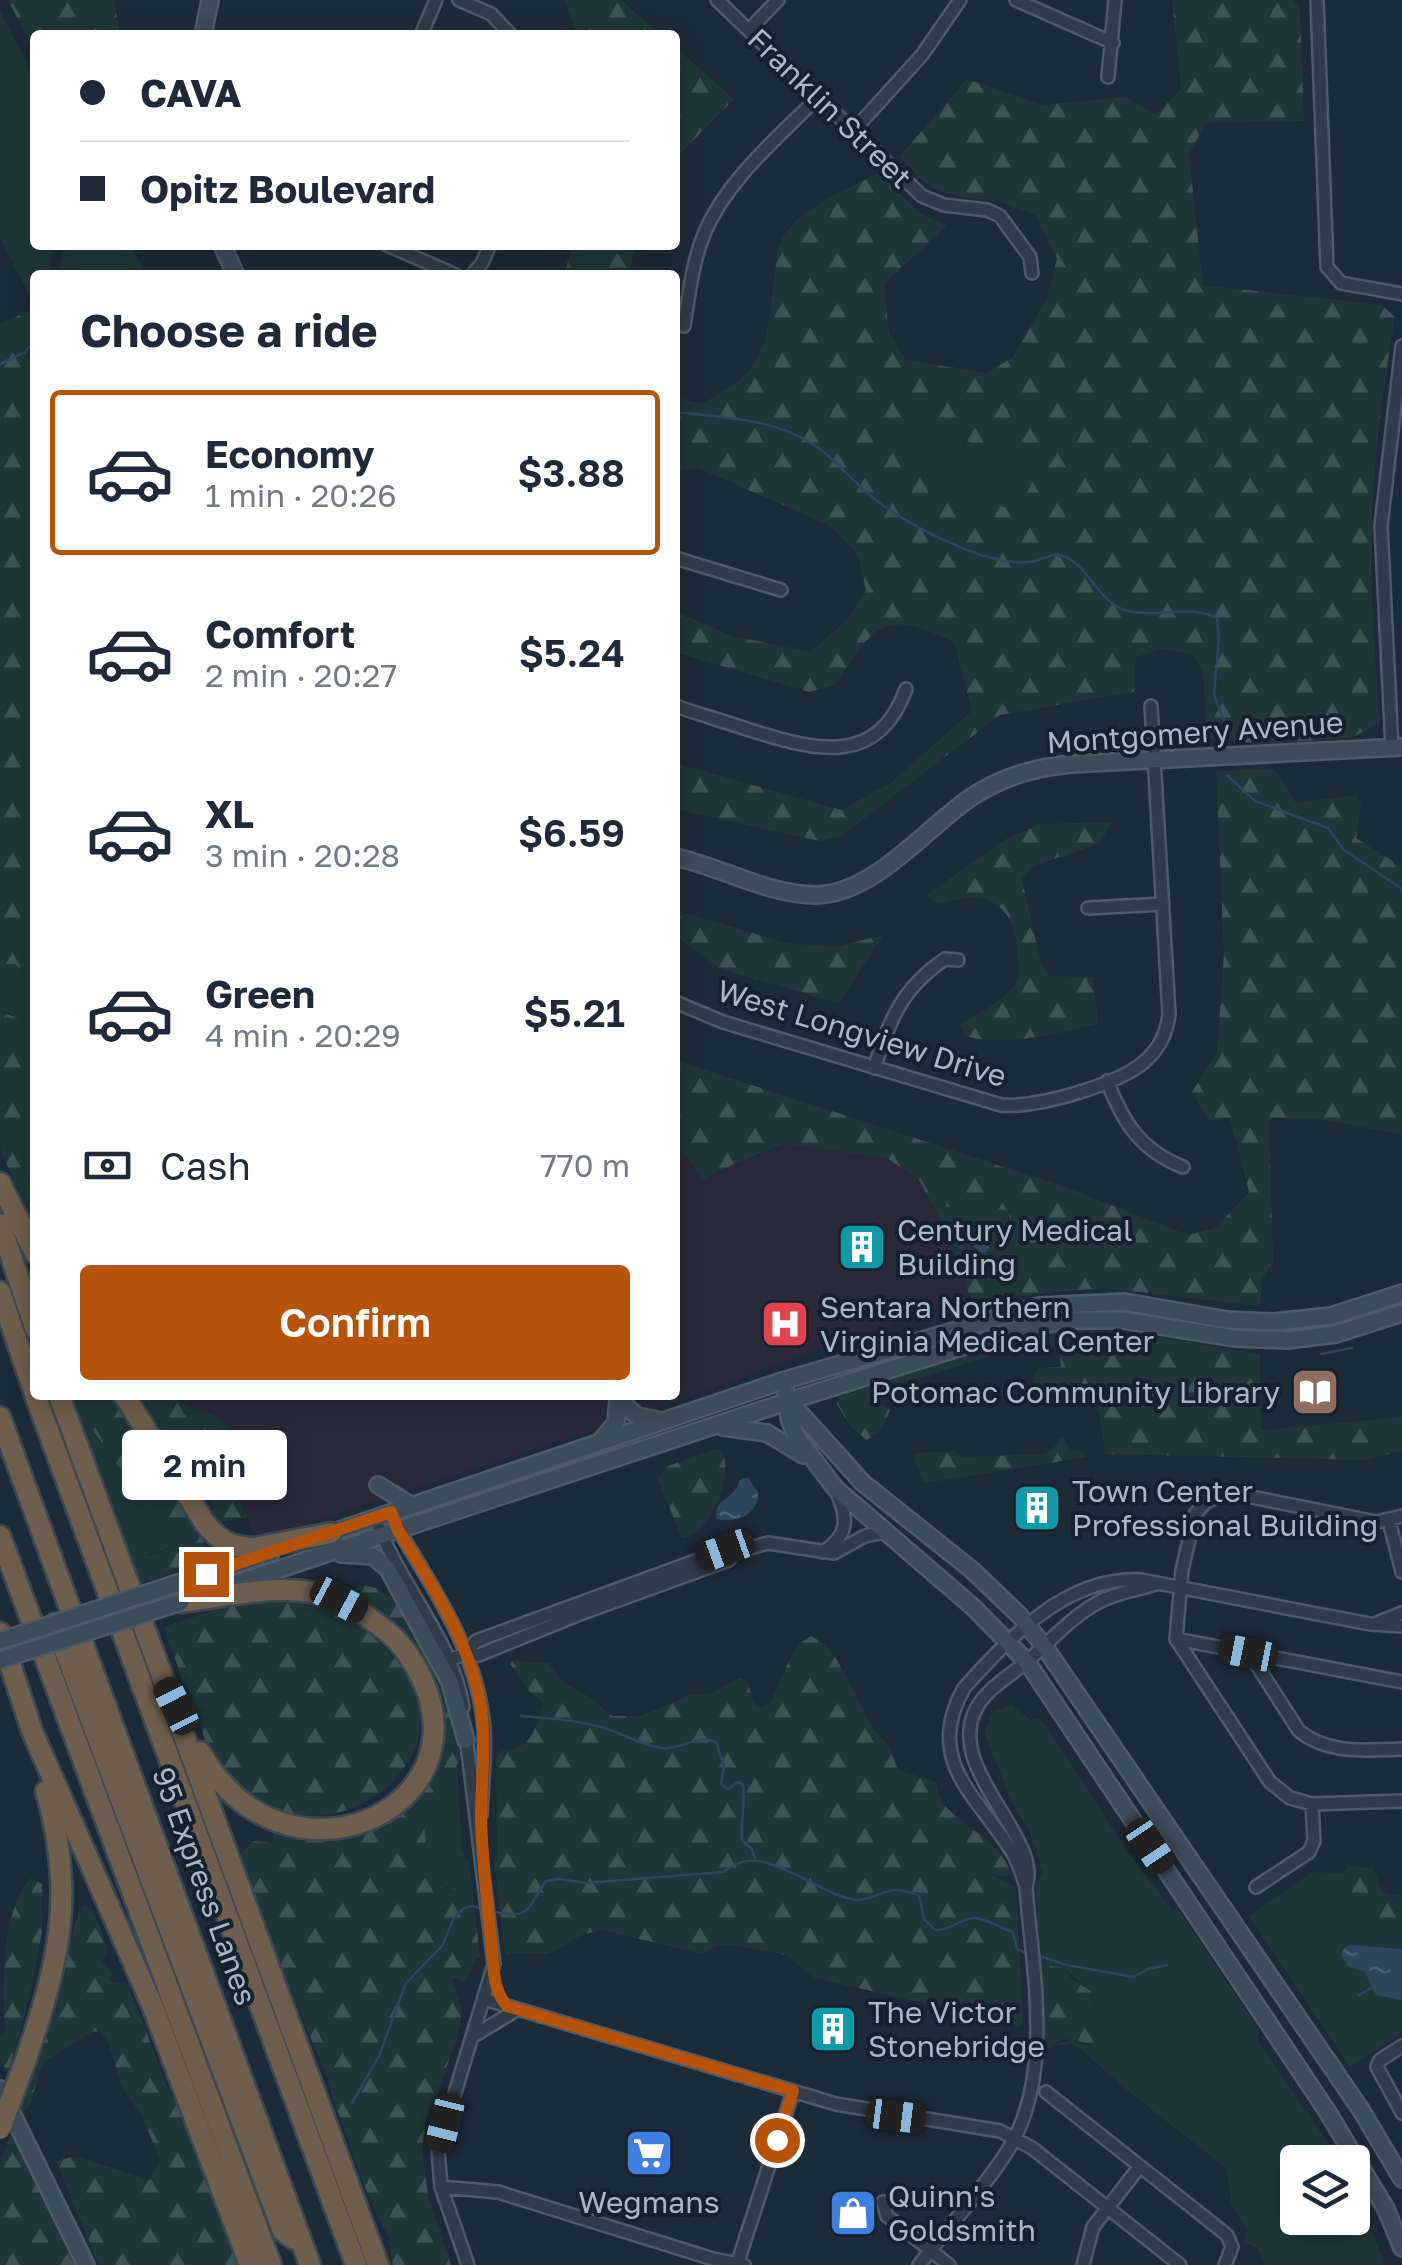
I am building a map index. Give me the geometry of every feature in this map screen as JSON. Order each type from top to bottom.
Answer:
[{"type":"highway","points":[[0,1183],[30,1243]]},
{"type":"highway","points":[[0,1224],[30,1312]]},
{"type":"highway","points":[[0,1292],[30,1380]]},
{"type":"highway","points":[[37,1400],[356,2265]]},
{"type":"highway","points":[[61,1400],[379,2265]]},
{"type":"highway","points":[[127,1400],[204,1523],[220,1541],[255,1548],[331,1533]]},
{"type":"highway","name":"95 Express Lanes","points":[[0,1416],[306,2256]]},
{"type":"highway","points":[[0,1536],[271,2265]]},
{"type":"highway","points":[[162,1677],[221,1785],[246,1807],[288,1826],[328,1829],[370,1820],[408,1792],[429,1754],[434,1726],[426,1687],[396,1640],[369,1616],[339,1600],[306,1591],[178,1593]]},
{"type":"highway","points":[[58,1632],[283,2231],[306,2256]]},
{"type":"highway","points":[[0,1633],[24,1706],[81,1847],[153,2007],[250,2265]]},
{"type":"highway","points":[[0,2129],[56,1963],[62,1909],[57,1835],[24,1706]]},
{"type":"main road","points":[[203,30],[210,0]]},
{"type":"main road","name":"Montgomery Avenue","points":[[680,859],[786,891],[815,895],[871,877],[970,797],[1005,778],[1061,764],[1397,747]]},
{"type":"main road","points":[[178,1593],[331,1533],[782,1381],[1038,1306],[1125,1302],[1227,1320],[1274,1322],[1331,1316],[1402,1293]]},
{"type":"main road","points":[[0,1660],[58,1632],[178,1593],[312,1557],[1016,1330],[1069,1320],[1122,1320],[1234,1338],[1288,1340],[1336,1334],[1402,1313]]},
{"type":"main road","points":[[782,1381],[788,1418],[814,1464],[835,1488],[1027,1662],[1326,2111],[1386,2209],[1402,2248]]},
{"type":"main road","points":[[598,1445],[616,1422],[618,1400]]},
{"type":"main road","points":[[619,1400],[638,1417],[672,1419]]},
{"type":"main road","points":[[788,1401],[863,1483],[972,1570],[1044,1646],[1368,2120],[1402,2178]]},
{"type":"main road","points":[[714,1427],[767,1432],[814,1464]]},
{"type":"main road","points":[[378,1485],[412,1506]]},
{"type":"main road","points":[[312,1557],[361,1553],[385,1566],[442,1663],[466,1740]]},
{"type":"main road","points":[[0,1641],[58,1632]]},
{"type":"main road","points":[[0,2089],[86,2265]]},
{"type":"street","points":[[424,30],[436,0]]},
{"type":"street","points":[[459,0],[491,14],[506,30]]},
{"type":"street","name":"Franklin Street","points":[[717,0],[922,196],[944,205],[987,210],[1000,216],[1030,257],[1032,273]]},
{"type":"street","points":[[749,30],[778,0]]},
{"type":"street","points":[[854,130],[922,55],[960,0]]},
{"type":"street","points":[[1016,0],[1114,43]]},
{"type":"street","points":[[1108,77],[1115,0]]},
{"type":"street","points":[[1317,0],[1327,267],[1341,283],[1402,294]]},
{"type":"street","points":[[684,326],[695,262],[712,217],[736,183],[819,96]]},
{"type":"street","points":[[398,250],[444,270]]},
{"type":"street","points":[[1397,747],[1382,526],[1402,346]]},
{"type":"street","points":[[680,560],[781,590]]},
{"type":"street","points":[[680,708],[804,746],[830,748],[855,743],[879,730],[895,712],[906,689]]},
{"type":"street","name":"West Longview Drive","points":[[680,1004],[723,1022],[992,1104],[1013,1106],[1057,1099],[1129,1072],[1146,1061],[1166,1031],[1169,1014],[1151,706]]},
{"type":"street","points":[[1088,908],[1162,904]]},
{"type":"street","points":[[874,1068],[893,1013],[906,994],[922,974],[945,958],[958,960]]},
{"type":"street","points":[[1107,1081],[1135,1136],[1156,1154],[1182,1167]]},
{"type":"street","points":[[823,1552],[840,1539],[846,1524],[835,1488]]},
{"type":"street","points":[[1402,1516],[1376,1522],[1224,1494],[1206,1502],[1195,1514],[1179,1588],[1176,1639],[1270,1782],[1290,1798],[1312,1804],[1402,1802]]},
{"type":"street","points":[[383,1515],[460,1685],[493,1968],[498,1994],[512,2008]]},
{"type":"street","points":[[1389,1521],[1402,1572]]},
{"type":"street","points":[[389,1532],[457,1630],[480,1700],[484,1735],[482,1850]]},
{"type":"street","points":[[450,1660],[466,1653],[480,1656],[580,1614],[729,1560],[733,1553],[768,1543],[823,1552],[842,1551],[865,1536],[884,1532]]},
{"type":"street","points":[[918,2265],[1014,2138],[1035,2069],[1026,1886],[1012,1851],[957,1775],[950,1751],[952,1716],[964,1688],[1064,1597],[1117,1579],[1370,1624],[1402,1626]]},
{"type":"street","points":[[1026,1886],[1030,1875],[1026,1862],[975,1763],[970,1742],[976,1708],[996,1686],[1097,1603],[1156,1584]]},
{"type":"street","points":[[1370,1624],[1402,1613]]},
{"type":"street","points":[[1176,1639],[1402,1682]]},
{"type":"street","points":[[1248,1653],[1299,1730],[1310,1740],[1330,1748],[1402,1749]]},
{"type":"street","points":[[1256,1887],[1309,1852],[1314,1841],[1312,1804]]},
{"type":"street","points":[[468,2265],[441,2187],[438,2149],[493,1968]]},
{"type":"street","points":[[484,1999],[869,2112],[979,2125],[1014,2138],[1180,2265]]},
{"type":"street","points":[[472,2038],[512,2008]]},
{"type":"street","points":[[1402,2046],[1380,2060],[1376,2068],[1402,2114]]},
{"type":"street","points":[[441,2187],[498,2192],[740,2265],[793,2091]]},
{"type":"street","points":[[1046,2092],[1228,2236],[1232,2248],[1225,2265]]},
{"type":"street","points":[[1084,2265],[1090,2233],[1140,2166]]},
{"type":"street","points":[[883,2202],[887,2216],[949,2265]]},
{"type":"shaded area","name":"Sentara Northern Virginia Medical Center","points":[[785,1144],[887,1158],[919,1180],[942,1221],[971,1300],[821,1348],[660,1408],[255,1541],[215,1450],[226,1431],[213,1413],[175,1400],[680,1400],[680,1149],[703,1180]]},
{"type":"green space","points":[[8,0],[114,0],[119,30],[30,30],[30,44]]},
{"type":"green space","points":[[565,0],[621,0],[655,30],[575,30]]},
{"type":"green space","points":[[1172,0],[1292,0],[1300,8],[1304,121],[1206,123],[1189,154],[1203,285],[1382,305],[1395,317],[1380,415],[1372,515],[1372,593],[1380,722],[1352,738],[1259,744],[1207,738],[1203,673],[1194,655],[1162,649],[1136,657],[1134,692],[1000,715],[841,836],[820,841],[680,810],[680,764],[841,810],[889,784],[972,711],[954,642],[911,626],[882,628],[860,648],[835,685],[809,692],[680,653],[680,613],[732,636],[810,652],[847,620],[866,591],[858,555],[829,525],[698,468],[680,470],[680,398],[701,404],[739,380],[759,356],[768,325],[780,243],[787,231],[809,211],[878,173],[921,214],[947,226],[884,284],[889,333],[906,360],[987,373],[1013,357],[1046,300],[1057,259],[1035,215],[998,201],[962,197],[929,187],[899,157],[967,79],[1042,105],[1125,97],[1156,115],[1181,89]],"holes":[[[904,416],[987,449],[1031,458],[1038,466],[1027,491],[1019,501],[1006,507],[954,491],[922,473],[899,446],[894,429]]]},
{"type":"green space","points":[[0,11],[30,68],[30,250],[52,250],[49,270],[30,270],[30,296],[0,238]]},
{"type":"green space","points":[[680,51],[734,99],[680,154]]},
{"type":"green space","points":[[62,250],[134,250],[144,270],[60,270]]},
{"type":"green space","points":[[572,250],[635,250],[629,270],[566,270]]},
{"type":"green space","points":[[30,310],[30,979],[15,964],[0,964],[0,324]]},
{"type":"green space","points":[[904,416],[987,449],[1031,458],[1038,466],[1027,491],[1019,501],[1006,507],[938,483],[909,461],[900,446],[894,429]]},
{"type":"green space","points":[[1274,769],[1296,803],[1356,795],[1361,804],[1356,838],[1402,867],[1402,1134],[1316,1119],[1269,1118],[1273,1261],[1262,1279],[1260,1306],[1103,1288],[971,1300],[950,1244],[974,1266],[994,1265],[1003,1259],[1009,1210],[933,1206],[919,1180],[887,1158],[785,1144],[703,1180],[680,1149],[680,1062],[1065,1187],[1188,1235],[1215,1228],[1249,1192],[1230,1118],[1209,1121],[1192,1092],[1217,1052],[1224,954],[1216,771]]},
{"type":"green space","points":[[1112,822],[1099,844],[1032,866],[1022,879],[1040,959],[1049,976],[1093,977],[1098,1024],[1015,1040],[965,1036],[961,1024],[999,1000],[1017,980],[1014,932],[1009,918],[992,902],[968,898],[938,904],[925,896],[1006,839],[1041,824]]},
{"type":"green space","points":[[680,911],[786,943],[836,947],[883,935],[839,1003],[720,969],[680,939]]},
{"type":"green space","points":[[0,964],[15,964],[30,979],[30,1047],[26,1028],[9,1012],[0,1012]]},
{"type":"green space","points":[[0,1012],[22,1019],[30,1045],[30,1218],[0,1149]]},
{"type":"green space","points":[[933,1206],[1009,1210],[1003,1259],[989,1267],[977,1268],[967,1263],[951,1243]]},
{"type":"green space","points":[[1072,1329],[1133,1333],[1002,1353],[836,1403],[841,1396],[1003,1343]]},
{"type":"green space","points":[[1133,1333],[1260,1354],[1261,1430],[1402,1417],[1402,1451],[1365,1460],[1105,1454],[1099,1411],[1088,1399],[1066,1401],[1057,1395],[1055,1383],[1036,1384],[1033,1379],[1038,1368],[1061,1367],[1059,1347]]},
{"type":"green space","points":[[867,1393],[890,1410],[883,1428],[867,1440],[852,1428],[836,1403]]},
{"type":"green space","points":[[72,1400],[119,1400],[208,1548],[201,1564],[150,1580],[142,1571],[142,1560],[173,1546]]},
{"type":"green space","points":[[73,1400],[173,1547],[149,1554],[142,1571],[150,1580],[136,1584]]},
{"type":"green space","points":[[139,1400],[177,1400],[208,1412],[227,1426],[215,1450],[248,1518],[218,1522],[208,1500],[198,1494],[191,1473],[183,1468]]},
{"type":"green space","points":[[1062,1436],[1071,1450],[1083,1451],[1086,1457],[925,1483],[913,1459],[917,1453],[953,1451],[963,1457],[1044,1454]]},
{"type":"green space","points":[[721,1450],[725,1460],[718,1501],[702,1526],[682,1538],[657,1478],[668,1466]]},
{"type":"green space","points":[[360,1585],[376,1588],[392,1598],[445,1682],[453,1707],[460,1759],[424,1825],[430,1872],[451,1893],[457,1894],[471,1878],[480,1957],[465,1983],[454,1978],[452,1981],[461,2007],[461,2023],[436,2100],[426,2116],[422,2152],[429,2200],[451,2265],[393,2265],[389,2238],[269,1939],[241,1853],[254,1841],[273,1843],[273,1831],[327,1838],[365,1831],[440,1752],[440,1708],[425,1662],[402,1631],[351,1594],[349,1590]]},
{"type":"green space","points":[[242,1601],[310,1605],[348,1617],[383,1646],[414,1687],[420,1727],[407,1764],[379,1793],[341,1812],[298,1815],[255,1800],[216,1763],[164,1627]]},
{"type":"green space","points":[[811,1636],[836,1658],[873,1728],[889,1747],[898,1770],[936,1782],[944,1804],[1006,1862],[1011,1873],[1007,1877],[990,1874],[1016,1887],[1023,2021],[1020,2026],[815,1978],[786,1955],[734,1945],[716,1946],[703,1954],[601,1930],[582,1935],[548,1954],[505,1954],[494,1857],[496,1760],[500,1751],[520,1746],[531,1736],[543,1703],[530,1692],[510,1664],[512,1661],[549,1663],[561,1681],[612,1716],[641,1716],[689,1695],[712,1693],[740,1678],[748,1682],[754,1704],[762,1708],[771,1702],[800,1643]]},
{"type":"green space","points":[[1012,1705],[1031,1720],[1039,1718],[1045,1724],[1128,1852],[1173,1911],[1179,1911],[1260,2031],[1257,2039],[1326,2140],[1329,2145],[1280,2145],[1280,2235],[1370,2235],[1370,2228],[1383,2258],[1381,2265],[1266,2265],[1257,2248],[1244,2242],[1247,2230],[1231,2205],[1227,2169],[1079,2048],[1070,2044],[1052,2046],[1071,2039],[1090,2046],[1101,2027],[1092,1993],[1063,1968],[1040,1964],[1036,1886],[1043,1871],[987,1740],[985,1732],[992,1711]]},
{"type":"green space","points":[[457,1764],[462,1848],[469,1860],[471,1878],[463,1890],[454,1894],[430,1872],[424,1821]]},
{"type":"green space","points":[[1348,1866],[1372,1868],[1383,1891],[1402,1895],[1402,1942],[1388,1936],[1385,1929],[1371,1929],[1365,1923],[1342,1873]]},
{"type":"green space","points":[[1312,1872],[1342,1873],[1371,1929],[1385,1929],[1389,1936],[1402,1942],[1402,2032],[1350,2067],[1249,1916]]},
{"type":"green space","points":[[31,1878],[42,1884],[42,1931],[8,2074],[0,2058],[0,2035],[5,2031],[6,1951],[14,1909]]},
{"type":"green space","points":[[87,1905],[108,1949],[102,1962],[112,1973],[109,1981],[128,1984],[167,2086],[183,2116],[238,2265],[99,2265],[56,2161],[81,2158],[150,2180],[160,2160],[142,2116],[123,2089],[107,2039],[100,2031],[47,2060],[29,2107],[24,2111],[15,2107],[55,2009],[75,1923],[82,1906]]},
{"type":"green space","points":[[1040,1964],[1063,1968],[1091,1991],[1101,2027],[1095,2047],[1066,2039],[1046,2049]]},
{"type":"green space","points":[[11,2134],[77,2265],[0,2265],[0,2162]]},
{"type":"water","points":[[967,1221],[992,1229],[985,1253],[979,1252],[961,1231]]},
{"type":"water","points":[[742,1478],[748,1478],[758,1492],[755,1506],[745,1516],[717,1519],[719,1505]]},
{"type":"water","points":[[1351,1945],[1402,1949],[1402,2000],[1376,1995],[1365,1972],[1348,1966],[1341,1954]]},
{"type":"waterway","points":[[0,364],[30,346]]},
{"type":"waterway","points":[[680,413],[743,420],[792,433],[816,446],[890,510],[963,548],[1003,561],[1035,561],[1061,555],[1075,563],[1118,607],[1139,613],[1196,612],[1217,618],[1214,695],[1224,721],[1224,745]]},
{"type":"waterway","points":[[1227,775],[1255,801],[1328,828],[1344,850],[1402,889]]},
{"type":"waterway","points":[[1321,1354],[1352,1348]]},
{"type":"waterway","points":[[521,1716],[591,1725],[662,1748],[703,1740],[716,1742],[724,1765],[721,1784],[728,1789],[738,1782],[743,1785],[742,1841],[752,1849],[755,1860]]},
{"type":"waterway","points":[[491,1911],[522,1913],[546,1881],[586,1883],[724,1872],[739,1863],[755,1861],[772,1864],[857,1900],[896,1890],[919,1895],[924,1919],[935,1930],[969,1919],[983,1920],[1013,1932],[1017,1949],[1028,1954]]},
{"type":"waterway","points":[[352,2103],[379,2056],[406,1983],[442,1946],[454,1918],[464,1908],[484,1909]]},
{"type":"waterway","points":[[1036,1955],[1134,1977],[1167,1965]]},
{"type":"waterway","points":[[1359,1995],[1371,1988]]},
{"type":"place","name":"Century Medical Building","points":[[862,1247]]},
{"type":"place","name":"Sentara Northern Virginia Medical Center","points":[[785,1324]]},
{"type":"place","name":"Potomac Community Library","points":[[1315,1392]]},
{"type":"place","name":"Town Center Professional Building","points":[[1037,1508]]},
{"type":"place","name":"The Victor Stonebridge","points":[[833,2029]]},
{"type":"place","name":"Wegmans","points":[[649,2153]]},
{"type":"place","name":"Quinn's Goldsmith","points":[[853,2213]]},
{"type":"route","points":[[206,1574],[391,1512],[457,1630],[480,1700],[484,1735],[482,1850],[493,1970],[502,2000],[507,2006],[793,2091],[777,2140]]}]
